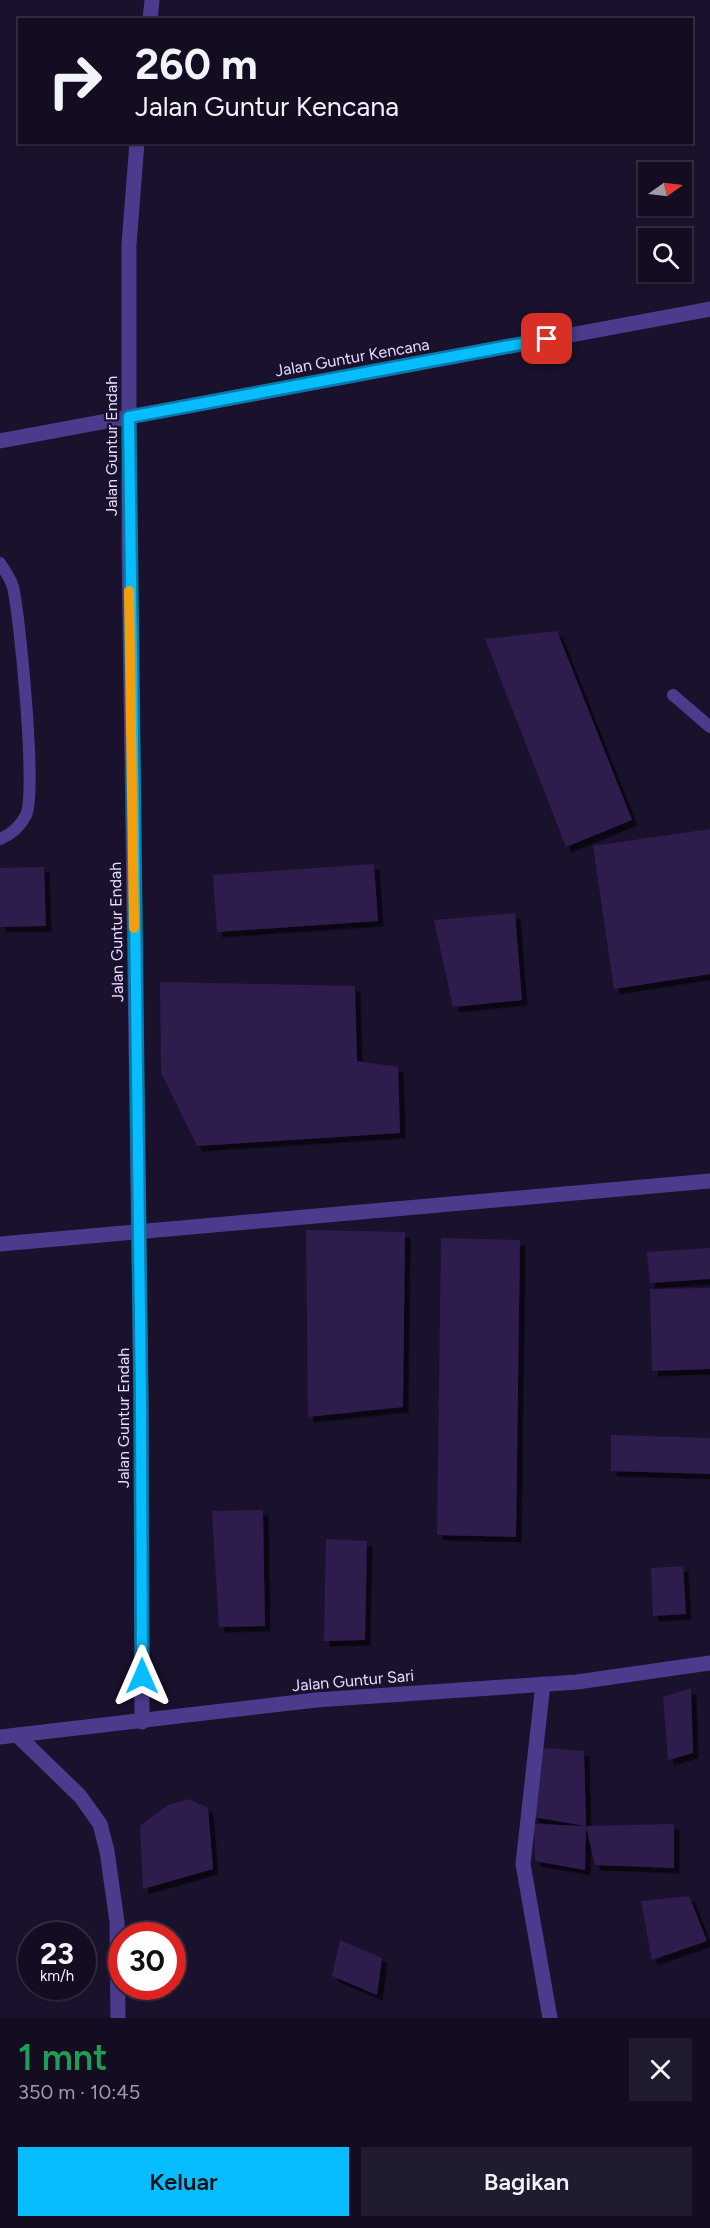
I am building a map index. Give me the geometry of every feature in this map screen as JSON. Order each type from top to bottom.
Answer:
[{"type":"street","points":[[150,18],[152,0]]},
{"type":"street","name":"Jalan Guntur Endah","points":[[138,144],[129,245],[129,417],[139,1230],[142,1722]]},
{"type":"street","name":"Jalan Guntur Kencana","points":[[0,441],[710,309]]},
{"type":"street","points":[[0,1244],[710,1181]]},
{"type":"street","name":"Jalan Guntur Sari","points":[[0,1737],[316,1700],[543,1684],[710,1663]]},
{"type":"street","points":[[543,1684],[523,1864],[525,1886],[544,1976],[550,2018]]},
{"type":"street","points":[[17,1735],[80,1796],[100,1824],[107,1851],[117,1922],[118,2018]]},
{"type":"lane","points":[[0,563],[12,585],[25,703],[31,794],[27,814],[14,833],[0,839]]},
{"type":"lane","points":[[673,695],[710,727]]},
{"type":"building","points":[[557,631],[632,820],[566,847],[485,639]]},
{"type":"building","points":[[710,829],[710,974],[614,989],[593,846]]},
{"type":"building","points":[[374,864],[378,921],[217,932],[213,875]]},
{"type":"building","points":[[44,867],[46,926],[0,927],[0,868]]},
{"type":"building","points":[[515,913],[522,1000],[453,1007],[434,920]]},
{"type":"building","points":[[160,982],[355,986],[357,1061],[398,1067],[400,1133],[197,1146],[161,1072]]},
{"type":"building","points":[[306,1230],[405,1232],[403,1407],[308,1417]]},
{"type":"building","points":[[441,1238],[520,1240],[516,1537],[437,1535]]},
{"type":"building","points":[[710,1248],[710,1279],[650,1283],[647,1252]]},
{"type":"building","points":[[710,1288],[710,1369],[652,1371],[650,1289]]},
{"type":"building","points":[[611,1435],[710,1438],[710,1474],[611,1471]]},
{"type":"building","points":[[263,1510],[265,1626],[219,1627],[212,1511]]},
{"type":"building","points":[[326,1539],[367,1541],[365,1640],[324,1641]]},
{"type":"building","points":[[683,1566],[686,1614],[653,1616],[651,1568]]},
{"type":"building","points":[[691,1688],[693,1753],[668,1760],[663,1697]]},
{"type":"building","points":[[543,1748],[584,1751],[586,1826],[533,1817]]},
{"type":"building","points":[[189,1799],[208,1808],[213,1869],[143,1889],[140,1826],[168,1805]]},
{"type":"building","points":[[534,1824],[586,1826],[585,1870],[535,1861]]},
{"type":"building","points":[[674,1824],[674,1868],[595,1865],[586,1826]]},
{"type":"building","points":[[689,1896],[707,1941],[652,1960],[641,1901]]},
{"type":"building","points":[[340,1940],[382,1958],[377,1995],[332,1976]]},
{"type":"slow traffic","points":[[129,591],[134,928]]},
{"type":"route","points":[[142,1676],[141,1400],[129,572],[129,417],[547,339]]}]
